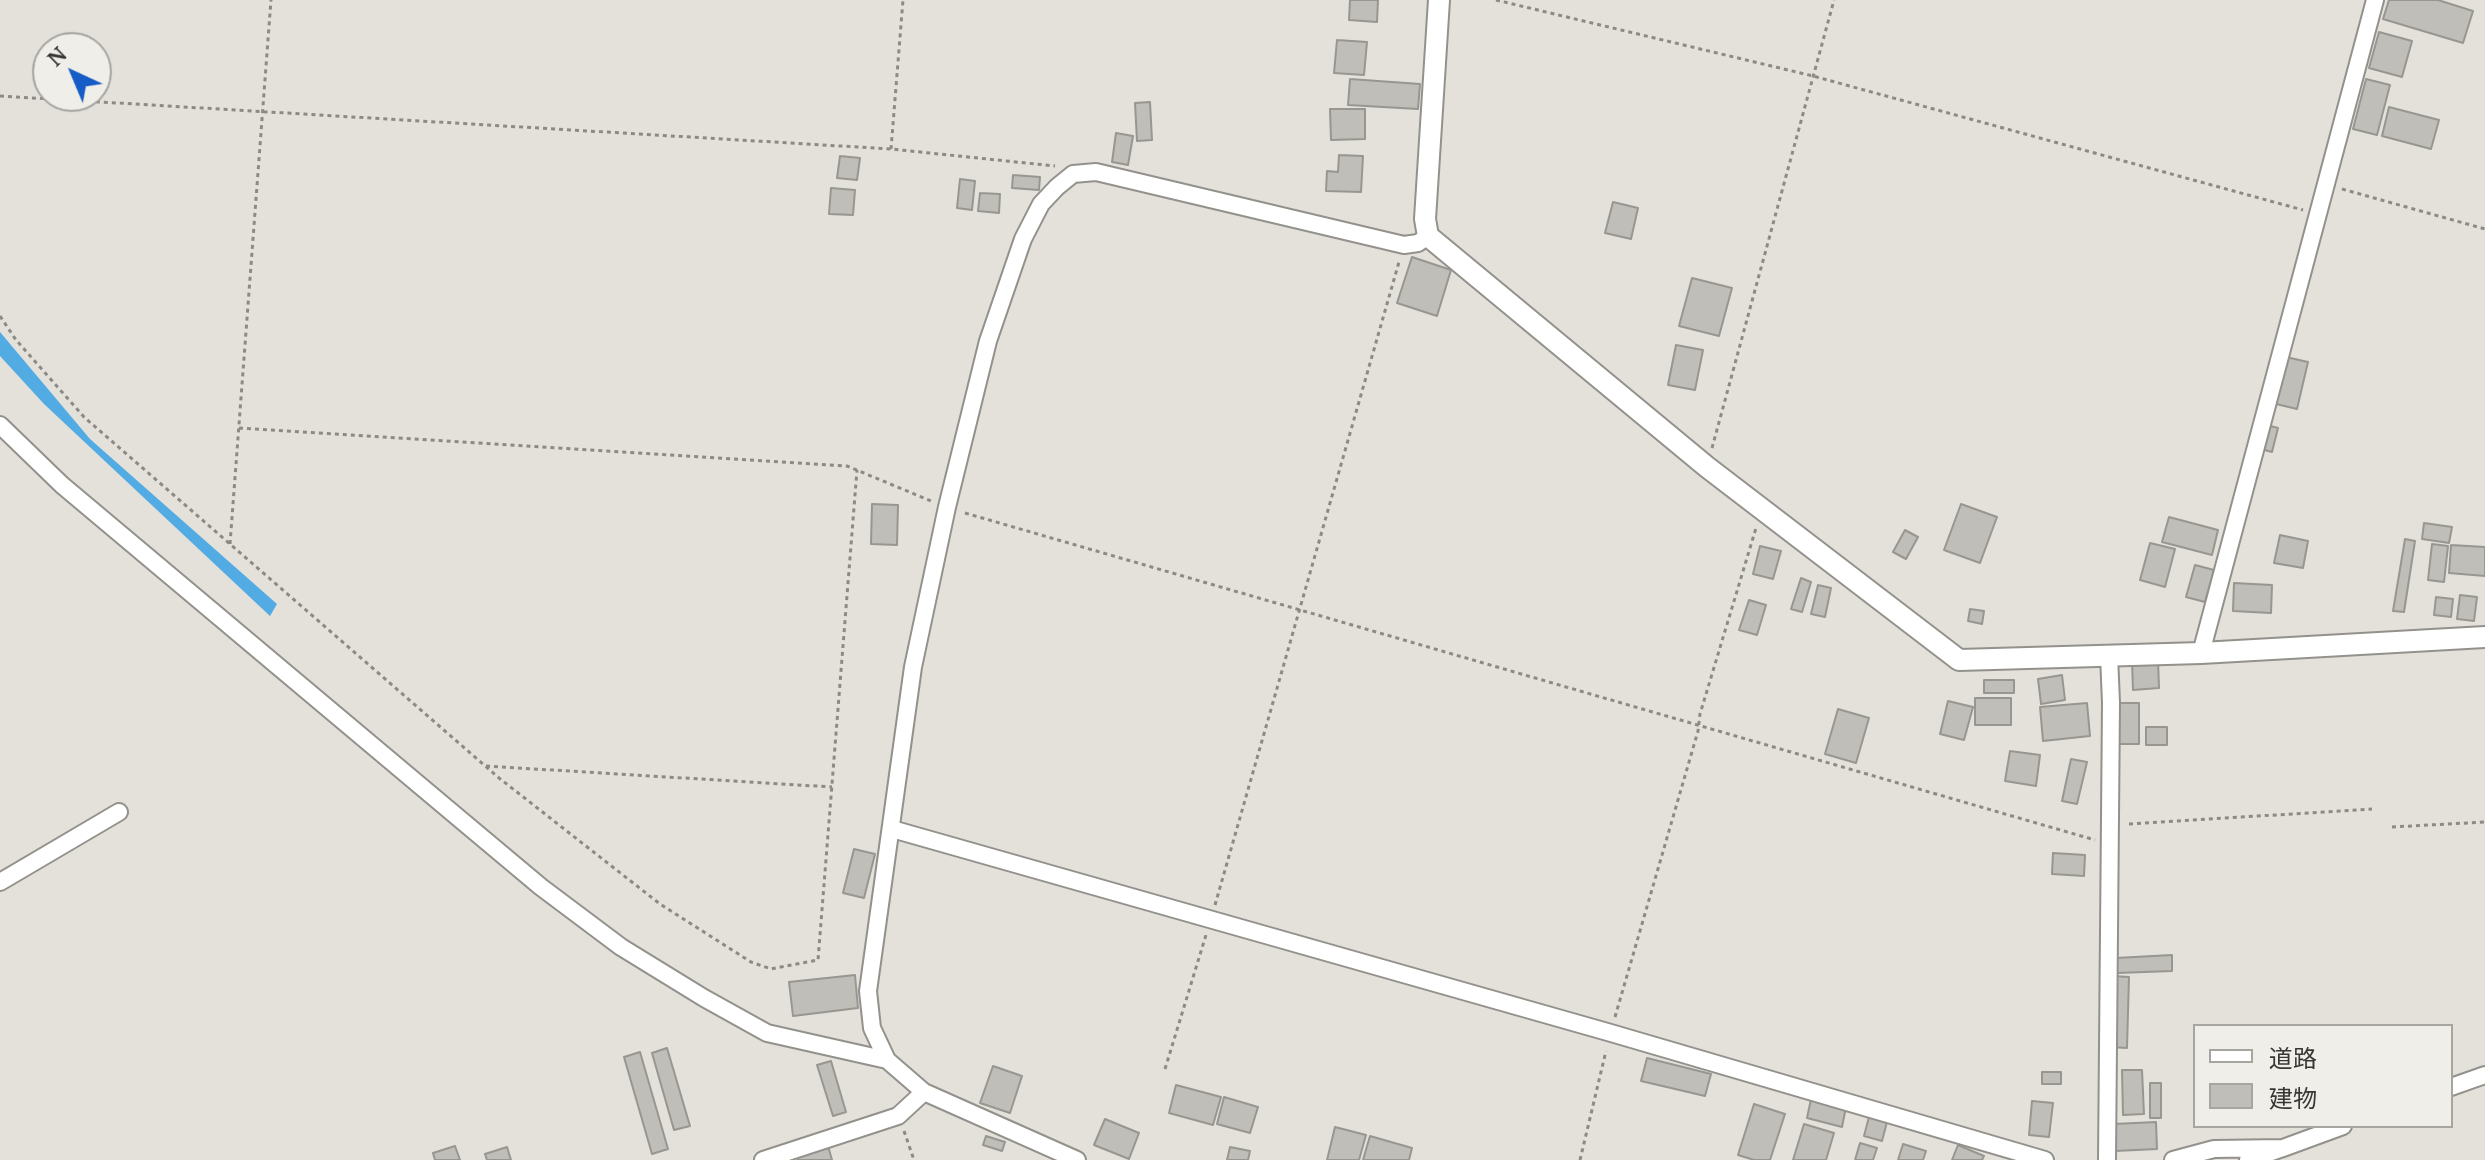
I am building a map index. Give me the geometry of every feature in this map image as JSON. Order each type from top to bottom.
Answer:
[{"type":"street","points":[[1439,0],[1425,219],[1428,236],[1707,467],[1959,660],[2201,653],[2485,637]]},
{"type":"street","points":[[2201,653],[2375,0]]},
{"type":"street","points":[[1077,1160],[924,1092],[887,1060],[872,1028],[868,991],[913,667],[947,507],[988,341],[1023,239],[1041,204],[1057,187],[1073,174],[1096,172],[1404,245],[1418,243],[1428,236]]},
{"type":"street","points":[[0,425],[62,485],[495,849],[621,947],[767,1033],[887,1060]]},
{"type":"street","points":[[2107,1160],[2109,655]]},
{"type":"street","points":[[0,882],[119,812]]},
{"type":"street","points":[[892,829],[2045,1160]]},
{"type":"street","points":[[2453,1086],[2485,1075]]},
{"type":"street","points":[[763,1160],[898,1116],[924,1092]]},
{"type":"street","points":[[2248,1160],[2338,1128]]},
{"type":"street","points":[[2173,1160],[2214,1149],[2283,1148]]},
{"type":"path","points":[[230,544],[271,0]]},
{"type":"path","points":[[891,149],[903,0]]},
{"type":"path","points":[[1496,0],[1813,76],[2318,215]]},
{"type":"path","points":[[1707,467],[1834,0]]},
{"type":"path","points":[[0,96],[891,149],[1054,165],[1073,174]]},
{"type":"path","points":[[2326,185],[2485,229]]},
{"type":"path","points":[[1165,1069],[1404,245]]},
{"type":"path","points":[[0,316],[16,340],[84,417],[486,766],[660,904],[751,962],[771,969],[818,960],[857,470]]},
{"type":"path","points":[[239,428],[847,466],[947,507],[2099,841],[2110,834],[2372,809]]},
{"type":"path","points":[[1580,1160],[1611,1033],[1756,528],[1767,512]]},
{"type":"path","points":[[486,766],[832,787]]},
{"type":"path","points":[[2392,827],[2485,822]]},
{"type":"path","points":[[898,1116],[914,1160]]},
{"type":"water","points":[[0,332],[90,439],[277,604],[270,616],[44,404],[0,356]]},
{"type":"building","points":[[1350,0],[1378,0],[1377,22],[1349,20]]},
{"type":"building","points":[[2389,0],[2438,0],[2473,11],[2463,43],[2383,19]]},
{"type":"building","points":[[2379,32],[2412,41],[2402,77],[2369,68]]},
{"type":"building","points":[[1337,40],[1367,42],[1364,75],[1334,73]]},
{"type":"building","points":[[1350,79],[1420,84],[1418,109],[1348,105]]},
{"type":"building","points":[[2366,79],[2390,85],[2377,135],[2353,129]]},
{"type":"building","points":[[1150,102],[1152,140],[1137,141],[1135,103]]},
{"type":"building","points":[[2389,107],[2439,120],[2431,149],[2382,136]]},
{"type":"building","points":[[1330,109],[1365,109],[1365,139],[1331,140]]},
{"type":"building","points":[[1116,133],[1133,136],[1128,165],[1112,162]]},
{"type":"building","points":[[1339,155],[1363,156],[1361,192],[1326,191],[1327,171],[1338,172]]},
{"type":"building","points":[[840,156],[860,158],[857,180],[837,178]]},
{"type":"building","points":[[1013,175],[1040,177],[1039,190],[1012,188]]},
{"type":"building","points":[[960,179],[975,181],[972,210],[957,208]]},
{"type":"building","points":[[831,188],[855,190],[853,215],[829,214]]},
{"type":"building","points":[[980,193],[1000,194],[999,213],[978,211]]},
{"type":"building","points":[[1613,202],[1638,208],[1631,239],[1605,233]]},
{"type":"building","points":[[1412,257],[1451,270],[1437,316],[1397,303]]},
{"type":"building","points":[[1692,278],[1732,288],[1719,336],[1679,326]]},
{"type":"building","points":[[1676,345],[1703,350],[1695,390],[1668,385]]},
{"type":"building","points":[[2286,357],[2308,362],[2297,409],[2276,404]]},
{"type":"building","points":[[2267,425],[2278,428],[2272,452],[2261,449]]},
{"type":"building","points":[[872,504],[898,505],[897,545],[871,544]]},
{"type":"building","points":[[1961,504],[1997,517],[1980,563],[1944,550]]},
{"type":"building","points":[[2169,517],[2218,530],[2212,555],[2162,542]]},
{"type":"building","points":[[2424,523],[2452,527],[2449,543],[2422,539]]},
{"type":"building","points":[[1905,530],[1918,537],[1906,559],[1893,552]]},
{"type":"building","points":[[2280,535],[2308,541],[2303,568],[2274,563]]},
{"type":"building","points":[[2405,539],[2415,541],[2404,612],[2393,611]]},
{"type":"building","points":[[2150,543],[2175,549],[2165,587],[2140,580]]},
{"type":"building","points":[[2432,544],[2448,546],[2444,582],[2428,580]]},
{"type":"building","points":[[2451,545],[2485,547],[2485,576],[2449,573]]},
{"type":"building","points":[[1760,546],[1781,551],[1773,579],[1753,574]]},
{"type":"building","points":[[2195,565],[2214,570],[2205,602],[2186,597]]},
{"type":"building","points":[[1801,578],[1811,582],[1802,612],[1791,609]]},
{"type":"building","points":[[2234,583],[2272,585],[2271,613],[2233,611]]},
{"type":"building","points":[[1818,585],[1831,588],[1825,617],[1811,614]]},
{"type":"building","points":[[2460,595],[2477,597],[2474,621],[2457,619]]},
{"type":"building","points":[[2436,597],[2453,599],[2451,617],[2434,615]]},
{"type":"building","points":[[1749,600],[1766,605],[1757,635],[1739,630]]},
{"type":"building","points":[[1970,609],[1984,611],[1982,624],[1968,621]]},
{"type":"building","points":[[2158,660],[2159,688],[2133,690],[2132,661]]},
{"type":"building","points":[[2062,675],[2065,700],[2041,704],[2038,679]]},
{"type":"building","points":[[1984,680],[2014,680],[2014,693],[1984,693]]},
{"type":"building","points":[[1975,698],[2011,698],[2011,725],[1975,725]]},
{"type":"building","points":[[1948,701],[1973,707],[1964,740],[1940,734]]},
{"type":"building","points":[[2087,703],[2090,736],[2043,741],[2040,707]]},
{"type":"building","points":[[2119,703],[2139,703],[2139,744],[2119,744]]},
{"type":"building","points":[[1838,709],[1869,718],[1856,763],[1825,754]]},
{"type":"building","points":[[2146,727],[2167,727],[2167,745],[2146,745]]},
{"type":"building","points":[[2010,751],[2040,755],[2036,786],[2005,781]]},
{"type":"building","points":[[2071,759],[2087,762],[2077,804],[2062,801]]},
{"type":"building","points":[[854,849],[875,854],[864,898],[843,893]]},
{"type":"building","points":[[2053,853],[2085,855],[2084,876],[2052,874]]},
{"type":"building","points":[[2172,955],[2172,971],[2117,973],[2116,958]]},
{"type":"building","points":[[855,975],[858,1008],[793,1016],[789,982]]},
{"type":"building","points":[[2113,976],[2129,977],[2127,1048],[2110,1047]]},
{"type":"building","points":[[667,1048],[690,1126],[674,1130],[652,1053]]},
{"type":"building","points":[[640,1052],[668,1149],[652,1154],[624,1057]]},
{"type":"building","points":[[1647,1058],[1711,1074],[1705,1096],[1641,1081]]},
{"type":"building","points":[[831,1061],[846,1112],[833,1116],[817,1065]]},
{"type":"building","points":[[993,1066],[1022,1076],[1010,1113],[980,1103]]},
{"type":"building","points":[[2122,1070],[2142,1070],[2144,1114],[2123,1115]]},
{"type":"building","points":[[2042,1072],[2061,1072],[2061,1084],[2042,1084]]},
{"type":"building","points":[[2150,1083],[2161,1083],[2161,1118],[2150,1118]]},
{"type":"building","points":[[1176,1085],[1221,1097],[1213,1125],[1169,1113]]},
{"type":"building","points":[[1224,1097],[1258,1107],[1250,1133],[1217,1124]]},
{"type":"building","points":[[1811,1099],[1846,1107],[1842,1127],[1807,1118]]},
{"type":"building","points":[[2032,1101],[2053,1103],[2049,1137],[2029,1135]]},
{"type":"building","points":[[1754,1104],[1785,1114],[1770,1160],[1754,1160],[1738,1155]]},
{"type":"building","points":[[1870,1113],[1888,1118],[1882,1141],[1864,1136]]},
{"type":"building","points":[[1105,1119],[1139,1133],[1129,1159],[1094,1145]]},
{"type":"building","points":[[2156,1122],[2157,1149],[2115,1151],[2114,1124]]},
{"type":"building","points":[[1804,1124],[1834,1133],[1826,1160],[1793,1160]]},
{"type":"building","points":[[1335,1127],[1366,1135],[1359,1160],[1327,1160]]},
{"type":"building","points":[[986,1136],[1005,1142],[1002,1151],[983,1145]]},
{"type":"building","points":[[1370,1136],[1412,1148],[1409,1160],[1363,1160]]},
{"type":"building","points":[[1860,1143],[1877,1148],[1873,1160],[1855,1160]]},
{"type":"building","points":[[1903,1144],[1926,1151],[1923,1160],[1898,1160]]},
{"type":"building","points":[[1958,1145],[1984,1156],[1982,1160],[1952,1160]]},
{"type":"building","points":[[455,1146],[460,1160],[435,1160],[433,1153]]},
{"type":"building","points":[[828,1146],[832,1160],[798,1160],[797,1157]]},
{"type":"building","points":[[507,1147],[511,1160],[487,1160],[485,1154]]},
{"type":"building","points":[[1230,1147],[1250,1151],[1248,1160],[1227,1160]]}]
